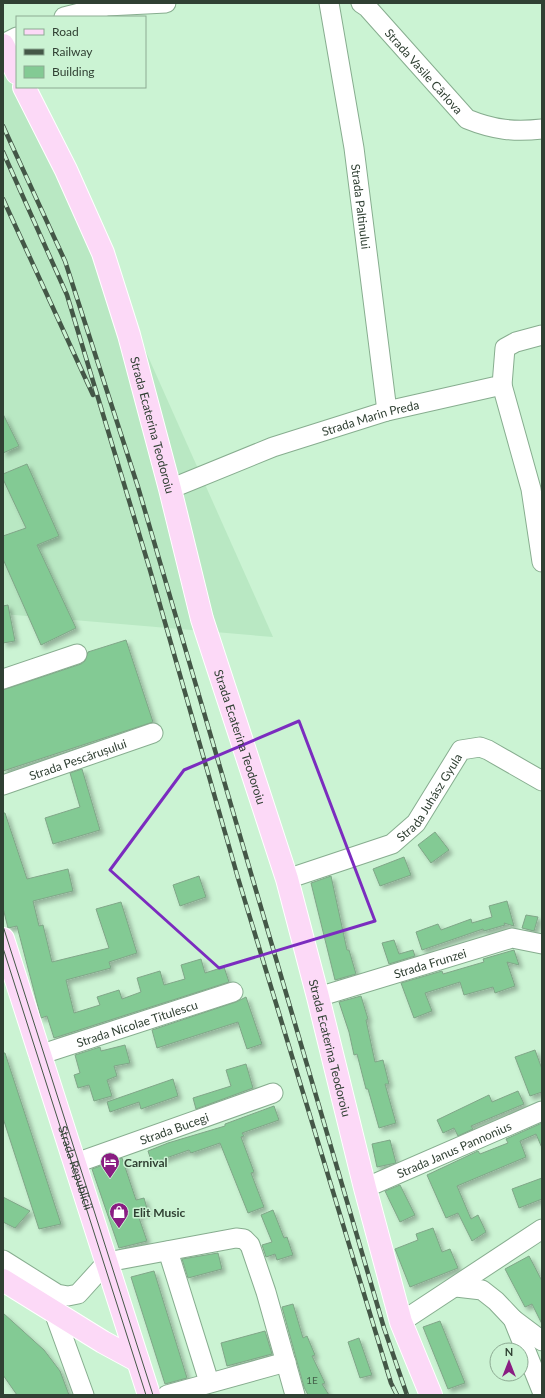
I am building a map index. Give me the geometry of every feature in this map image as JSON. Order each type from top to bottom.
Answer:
[{"type":"main road","points":[[3,44],[16,71]]},
{"type":"main road","name":"Strada Ecaterina Teodoroiu","points":[[25,88],[66,170],[103,252],[129,335],[202,619],[287,879],[365,1188],[401,1322],[431,1395]]},
{"type":"main road","name":"Strada Republicii","points":[[3,939],[76,1163],[149,1395]]},
{"type":"main road","points":[[3,1280],[54,1312],[138,1361]]},
{"type":"street","points":[[68,16],[107,6],[166,3]]},
{"type":"street","name":"Strada Paltinului","points":[[328,3],[354,148],[386,411]]},
{"type":"street","name":"Strada Vasile Cârlova","points":[[361,3],[367,7],[467,119],[489,128],[522,131],[542,129]]},
{"type":"street","points":[[3,44],[16,38]]},
{"type":"street","points":[[542,335],[516,342],[505,348],[502,385],[531,489],[542,562]]},
{"type":"street","name":"Strada Marin Preda","points":[[170,490],[273,447],[386,411],[502,385]]},
{"type":"street","points":[[3,679],[77,654]]},
{"type":"street","name":"Strada Pescărușului","points":[[3,785],[153,733]]},
{"type":"street","name":"Strada Juhász Gyula","points":[[287,879],[392,844],[416,823],[461,750],[480,747],[488,750],[542,781]]},
{"type":"street","name":"Strada Frunzei","points":[[318,997],[512,938],[542,944]]},
{"type":"street","name":"Strada Nicolae Titulescu","points":[[40,1055],[234,992]]},
{"type":"street","name":"Strada Bucegi","points":[[76,1163],[273,1093]]},
{"type":"street","name":"Strada Janus Pannonius","points":[[365,1188],[542,1111]]},
{"type":"street","points":[[401,1322],[542,1230]]},
{"type":"street","points":[[3,1260],[45,1286],[62,1295],[68,1296],[78,1294],[107,1262],[236,1238],[244,1239],[250,1245],[295,1395]]},
{"type":"street","points":[[168,1251],[209,1382]]},
{"type":"street","points":[[45,1286],[84,1395]]},
{"type":"street","points":[[456,1287],[482,1290],[496,1301],[513,1319],[542,1341]]},
{"type":"street","points":[[513,1319],[542,1391]]},
{"type":"street","points":[[167,1395],[209,1382],[286,1362]]},
{"type":"highlighted area","points":[[299,721],[375,921],[219,968],[110,870],[184,770]]},
{"type":"shaded area","points":[[3,32],[16,61],[16,88],[28,88],[273,637],[3,614]]},
{"type":"building","points":[[3,414],[19,446],[3,453]]},
{"type":"building","points":[[27,464],[59,536],[37,545],[76,628],[41,645],[3,559],[3,536],[26,528],[3,479],[3,474]]},
{"type":"building","points":[[8,605],[15,641],[3,643],[3,606]]},
{"type":"building","points":[[126,640],[153,722],[3,771],[3,690],[81,664],[85,661],[88,652]]},
{"type":"building","points":[[82,769],[100,830],[53,844],[45,818],[80,807],[70,773]]},
{"type":"building","points":[[3,813],[5,813],[27,879],[68,869],[73,891],[33,901],[39,926],[43,925],[52,962],[109,948],[96,909],[121,902],[137,953],[109,962],[111,968],[66,980],[74,1013],[100,1005],[97,997],[119,990],[122,999],[141,992],[137,978],[160,971],[164,985],[185,979],[181,965],[201,959],[205,973],[224,967],[229,982],[54,1038],[47,1016],[41,1018],[17,926],[8,928],[3,908]]},
{"type":"building","points":[[435,832],[449,850],[431,863],[418,845]]},
{"type":"building","points":[[404,857],[411,875],[380,886],[373,869]]},
{"type":"building","points":[[199,876],[206,897],[180,906],[173,885]]},
{"type":"building","points":[[331,876],[347,950],[349,950],[356,974],[335,980],[311,883]]},
{"type":"building","points":[[507,901],[514,926],[504,923],[505,925],[484,931],[483,929],[422,950],[416,932],[438,924],[441,930],[471,919],[472,923],[492,917],[489,906]]},
{"type":"building","points":[[526,915],[538,917],[534,931],[522,928]]},
{"type":"building","points":[[394,940],[399,954],[413,950],[415,956],[389,964],[382,943]]},
{"type":"building","points":[[514,950],[519,965],[507,962],[515,986],[495,993],[493,987],[464,995],[460,982],[425,993],[432,1011],[414,1018],[401,983],[442,971],[443,974],[484,962],[483,959]]},
{"type":"building","points":[[361,996],[368,1019],[366,1020],[375,1062],[383,1060],[389,1084],[385,1084],[396,1123],[379,1128],[368,1089],[366,1089],[357,1054],[354,1055],[349,1032],[339,1002]]},
{"type":"building","points":[[246,997],[262,1044],[247,1049],[238,1022],[157,1048],[152,1030],[236,1002]]},
{"type":"building","points":[[125,1045],[130,1063],[114,1066],[117,1076],[107,1080],[112,1096],[94,1101],[89,1085],[78,1088],[74,1075],[80,1073],[75,1055],[100,1047],[101,1051]]},
{"type":"building","points":[[535,1050],[542,1069],[542,1092],[530,1096],[515,1057]]},
{"type":"building","points":[[3,1053],[5,1053],[61,1224],[39,1229],[3,1118]]},
{"type":"building","points":[[246,1064],[253,1088],[196,1109],[193,1098],[231,1086],[226,1070]]},
{"type":"building","points":[[173,1079],[178,1096],[141,1109],[139,1102],[110,1112],[107,1102]]},
{"type":"building","points":[[518,1091],[524,1104],[471,1126],[473,1129],[458,1136],[454,1128],[443,1133],[437,1120],[489,1095],[492,1102]]},
{"type":"building","points":[[274,1106],[279,1120],[242,1133],[244,1136],[241,1137],[254,1172],[251,1173],[264,1207],[248,1213],[220,1143],[191,1153],[189,1150],[152,1163],[148,1151],[168,1143],[225,1126],[225,1124]]},
{"type":"building","points":[[542,1123],[542,1148],[536,1134],[520,1141],[526,1157],[457,1186],[471,1219],[478,1215],[486,1232],[472,1241],[458,1213],[446,1218],[427,1175],[478,1151],[480,1154],[508,1143],[506,1139]]},
{"type":"building","points":[[390,1140],[396,1163],[377,1167],[372,1144]]},
{"type":"building","points":[[122,1158],[136,1200],[144,1198],[148,1212],[138,1215],[147,1241],[119,1248],[92,1169]]},
{"type":"building","points":[[542,1178],[542,1199],[519,1208],[512,1189]]},
{"type":"building","points":[[400,1185],[415,1215],[400,1222],[385,1191]]},
{"type":"building","points":[[3,1197],[30,1211],[15,1228],[3,1222]]},
{"type":"building","points":[[273,1210],[284,1238],[287,1237],[293,1255],[277,1260],[275,1254],[266,1257],[262,1245],[272,1242],[261,1215]]},
{"type":"building","points":[[433,1228],[442,1252],[450,1249],[458,1268],[410,1287],[395,1249],[418,1240],[416,1234]]},
{"type":"building","points":[[218,1253],[222,1269],[188,1278],[182,1259]]},
{"type":"building","points":[[529,1256],[542,1281],[542,1324],[532,1304],[525,1307],[505,1269]]},
{"type":"building","points":[[154,1271],[187,1378],[165,1384],[131,1277]]},
{"type":"building","points":[[293,1304],[303,1338],[307,1336],[315,1355],[312,1356],[325,1383],[322,1384],[329,1395],[308,1395],[304,1387],[282,1307]]},
{"type":"building","points":[[3,1313],[44,1350],[60,1371],[69,1395],[17,1395],[3,1375]]},
{"type":"building","points":[[440,1321],[465,1383],[448,1389],[423,1327]]},
{"type":"building","points":[[265,1331],[272,1354],[227,1366],[221,1343]]},
{"type":"building","points":[[359,1338],[372,1375],[360,1378],[348,1342]]},
{"type":"tram line","points":[[3,926],[153,1395]]},
{"type":"tram line","points":[[3,948],[146,1395]]},
{"type":"railway","points":[[3,126],[65,261],[138,487],[384,1328],[407,1395]]},
{"type":"railway","points":[[3,152],[67,295],[150,570],[238,878],[391,1383],[397,1395]]},
{"type":"railway","points":[[3,199],[93,395]]},
{"type":"place","name":"Carnival","points":[[110,1179]]},
{"type":"place","name":"Elit Music","points":[[119,1229]]}]
